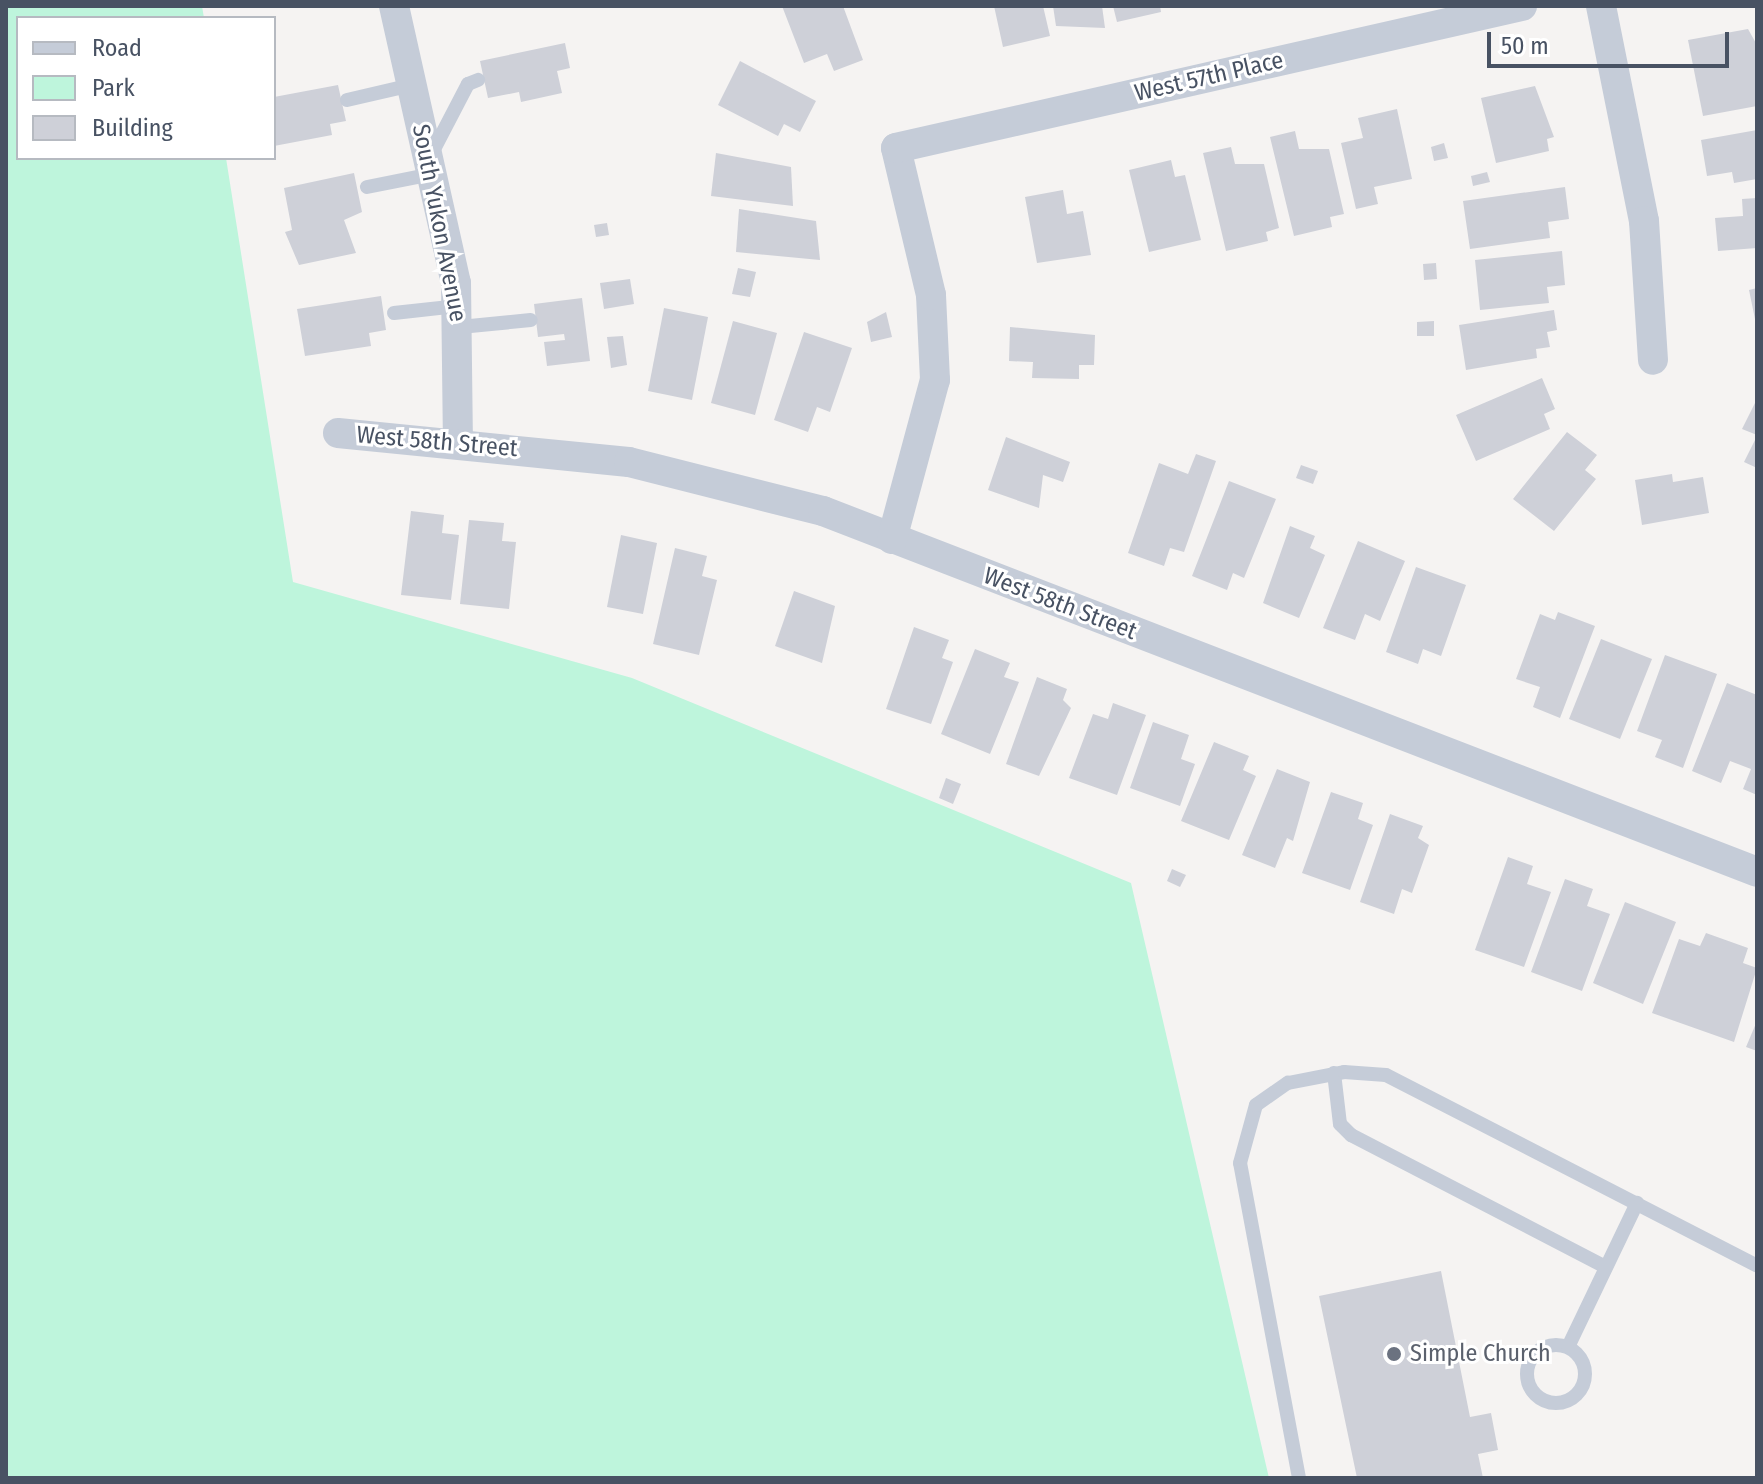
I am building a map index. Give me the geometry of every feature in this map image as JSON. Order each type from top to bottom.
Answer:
[{"type":"street","name":"South Yukon Avenue","points":[[394,6],[460,316],[458,443]]},
{"type":"street","name":"West 57th Place","points":[[892,539],[935,380],[931,295],[896,148],[1522,6]]},
{"type":"street","points":[[1601,6],[1644,221],[1653,360]]},
{"type":"street","name":"West 58th Street","points":[[338,433],[458,443],[698,475],[892,539],[1757,872]]},
{"type":"lane","points":[[367,187],[430,167],[468,84],[478,80]]},
{"type":"lane","points":[[347,100],[412,85]]},
{"type":"lane","points":[[394,313],[531,320]]},
{"type":"lane","points":[[1334,1073],[1340,1124],[1351,1135],[1604,1266]]},
{"type":"lane","points":[[1299,1478],[1240,1148],[1248,1118],[1268,1092],[1334,1073],[1386,1075],[1757,1266]]},
{"type":"lane","points":[[1568,1347],[1604,1266],[1637,1203]]},
{"type":"lane","points":[[1545,1346],[1568,1347],[1583,1363],[1583,1385],[1567,1401],[1544,1401],[1528,1385],[1529,1362],[1545,1346]]},
{"type":"green space","points":[[6,6],[202,6],[204,16],[16,16],[16,160],[226,160],[293,582],[632,678],[1131,883],[1269,1478],[6,1478]]},
{"type":"building","points":[[782,6],[843,6],[863,60],[834,71],[827,54],[804,63]]},
{"type":"building","points":[[994,6],[1043,6],[1050,36],[1003,47]]},
{"type":"building","points":[[1053,6],[1102,6],[1105,28],[1056,26]]},
{"type":"building","points":[[1113,6],[1160,6],[1161,12],[1117,22]]},
{"type":"building","points":[[1748,29],[1757,45],[1757,106],[1703,116],[1688,40]]},
{"type":"building","points":[[565,43],[570,68],[557,71],[562,93],[521,102],[519,92],[488,98],[480,61]]},
{"type":"building","points":[[740,61],[816,101],[800,132],[784,124],[778,136],[718,105]]},
{"type":"building","points":[[338,85],[346,121],[330,124],[332,135],[276,146],[276,97]]},
{"type":"building","points":[[1535,86],[1554,137],[1547,139],[1549,151],[1496,163],[1481,98]]},
{"type":"building","points":[[1397,109],[1412,179],[1374,187],[1378,204],[1356,209],[1341,143],[1363,138],[1358,118]]},
{"type":"building","points":[[1757,130],[1757,179],[1734,183],[1732,172],[1707,176],[1701,140]]},
{"type":"building","points":[[1295,131],[1299,149],[1329,149],[1344,214],[1330,217],[1332,227],[1294,236],[1270,137]]},
{"type":"building","points":[[1444,143],[1448,158],[1434,161],[1431,147]]},
{"type":"building","points":[[1231,147],[1235,164],[1264,164],[1279,228],[1266,232],[1268,241],[1226,251],[1203,153]]},
{"type":"building","points":[[716,153],[791,167],[793,206],[711,196]]},
{"type":"building","points":[[1171,160],[1175,177],[1185,175],[1201,240],[1149,252],[1129,170]]},
{"type":"building","points":[[1487,172],[1490,182],[1473,186],[1471,176]]},
{"type":"building","points":[[354,173],[362,212],[344,220],[356,253],[299,265],[285,232],[292,230],[284,188]]},
{"type":"building","points":[[1565,187],[1569,219],[1548,222],[1550,238],[1470,249],[1463,201]]},
{"type":"building","points":[[1063,190],[1067,214],[1083,211],[1091,255],[1037,263],[1025,197]]},
{"type":"building","points":[[1757,198],[1757,248],[1718,251],[1715,218],[1743,216],[1742,199]]},
{"type":"building","points":[[739,209],[816,221],[820,260],[736,252]]},
{"type":"building","points":[[607,223],[609,235],[596,237],[594,225]]},
{"type":"building","points":[[1562,251],[1565,285],[1547,287],[1549,303],[1480,310],[1475,260]]},
{"type":"building","points":[[1436,263],[1437,279],[1424,280],[1423,264]]},
{"type":"building","points":[[738,268],[756,272],[750,297],[732,294]]},
{"type":"building","points":[[630,279],[634,304],[604,309],[600,283]]},
{"type":"building","points":[[1757,288],[1757,323],[1756,324],[1749,290]]},
{"type":"building","points":[[381,296],[386,330],[369,333],[371,346],[305,356],[297,309]]},
{"type":"building","points":[[582,298],[590,361],[547,366],[544,342],[565,340],[564,334],[538,337],[534,304]]},
{"type":"building","points":[[664,308],[708,317],[692,400],[648,391]]},
{"type":"building","points":[[1554,310],[1557,330],[1547,332],[1550,347],[1536,349],[1537,358],[1466,370],[1459,325]]},
{"type":"building","points":[[886,312],[892,337],[871,342],[867,322]]},
{"type":"building","points":[[733,321],[777,333],[755,415],[711,403]]},
{"type":"building","points":[[1434,321],[1434,336],[1417,336],[1417,322]]},
{"type":"building","points":[[1010,327],[1095,335],[1094,365],[1079,365],[1079,379],[1032,378],[1033,362],[1009,361]]},
{"type":"building","points":[[804,332],[852,348],[830,412],[817,407],[808,432],[774,420]]},
{"type":"building","points":[[623,336],[627,365],[611,368],[607,337]]},
{"type":"building","points":[[1542,378],[1555,409],[1544,414],[1550,429],[1476,461],[1456,415]]},
{"type":"building","points":[[1757,399],[1757,435],[1742,429]]},
{"type":"building","points":[[1567,432],[1597,455],[1585,470],[1596,479],[1554,531],[1513,499]]},
{"type":"building","points":[[1757,436],[1757,468],[1744,462]]},
{"type":"building","points":[[1006,437],[1070,462],[1063,482],[1043,475],[1039,508],[988,490]]},
{"type":"building","points":[[1196,454],[1216,461],[1184,552],[1170,548],[1164,566],[1128,553],[1159,463],[1188,474]]},
{"type":"building","points":[[1301,465],[1318,471],[1313,484],[1296,478]]},
{"type":"building","points":[[1672,474],[1673,482],[1703,477],[1709,513],[1642,525],[1635,480]]},
{"type":"building","points":[[1229,481],[1276,499],[1244,578],[1233,573],[1227,590],[1192,576]]},
{"type":"building","points":[[411,511],[444,515],[442,533],[459,535],[451,600],[401,595]]},
{"type":"building","points":[[469,520],[504,523],[502,541],[516,542],[509,609],[460,604]]},
{"type":"building","points":[[1290,526],[1315,536],[1310,548],[1325,555],[1299,618],[1263,603]]},
{"type":"building","points":[[621,535],[657,543],[643,614],[607,607]]},
{"type":"building","points":[[1358,541],[1405,561],[1380,621],[1365,614],[1355,640],[1323,628]]},
{"type":"building","points":[[675,548],[707,556],[702,576],[717,580],[699,655],[653,644]]},
{"type":"building","points":[[1416,567],[1466,585],[1441,656],[1423,649],[1418,664],[1386,652]]},
{"type":"building","points":[[794,591],[835,606],[822,663],[775,646]]},
{"type":"building","points":[[1558,612],[1595,626],[1560,718],[1533,707],[1540,687],[1516,679],[1540,614],[1555,620]]},
{"type":"building","points":[[914,627],[949,640],[942,658],[953,662],[931,724],[886,709]]},
{"type":"building","points":[[1601,639],[1652,659],[1620,739],[1569,719]]},
{"type":"building","points":[[975,649],[1010,663],[1004,677],[1019,682],[990,754],[941,734]]},
{"type":"building","points":[[1665,655],[1717,674],[1683,768],[1655,757],[1662,740],[1637,731]]},
{"type":"building","points":[[1037,677],[1067,689],[1063,700],[1071,708],[1039,776],[1006,764]]},
{"type":"building","points":[[1727,683],[1757,695],[1757,795],[1743,789],[1751,769],[1730,761],[1721,783],[1692,771]]},
{"type":"building","points":[[1113,703],[1146,715],[1117,795],[1069,778],[1093,714],[1108,719]]},
{"type":"building","points":[[1153,722],[1189,735],[1181,759],[1195,764],[1180,806],[1130,788]]},
{"type":"building","points":[[1214,742],[1249,756],[1243,770],[1256,776],[1229,840],[1181,821]]},
{"type":"building","points":[[1277,769],[1310,782],[1293,841],[1287,838],[1275,868],[1242,855]]},
{"type":"building","points":[[946,778],[961,784],[953,804],[939,798]]},
{"type":"building","points":[[1331,792],[1363,803],[1358,819],[1373,825],[1350,890],[1302,873]]},
{"type":"building","points":[[1390,814],[1423,826],[1418,838],[1429,845],[1412,893],[1402,889],[1394,914],[1360,902]]},
{"type":"building","points":[[1508,857],[1533,866],[1527,884],[1551,892],[1524,967],[1475,950]]},
{"type":"building","points":[[1172,869],[1186,875],[1180,887],[1167,881]]},
{"type":"building","points":[[1565,879],[1593,889],[1587,906],[1610,914],[1582,991],[1531,972]]},
{"type":"building","points":[[1625,902],[1676,922],[1643,1004],[1593,983]]},
{"type":"building","points":[[1706,933],[1748,948],[1743,963],[1757,968],[1734,1042],[1652,1013],[1679,939],[1700,946]]},
{"type":"building","points":[[1757,1021],[1757,1051],[1746,1047]]},
{"type":"building","name":"Simple Church","points":[[1441,1271],[1470,1417],[1491,1413],[1498,1450],[1478,1454],[1483,1478],[1357,1478],[1319,1296]]},
{"type":"place","name":"Simple Church","points":[[1394,1354]]}]
